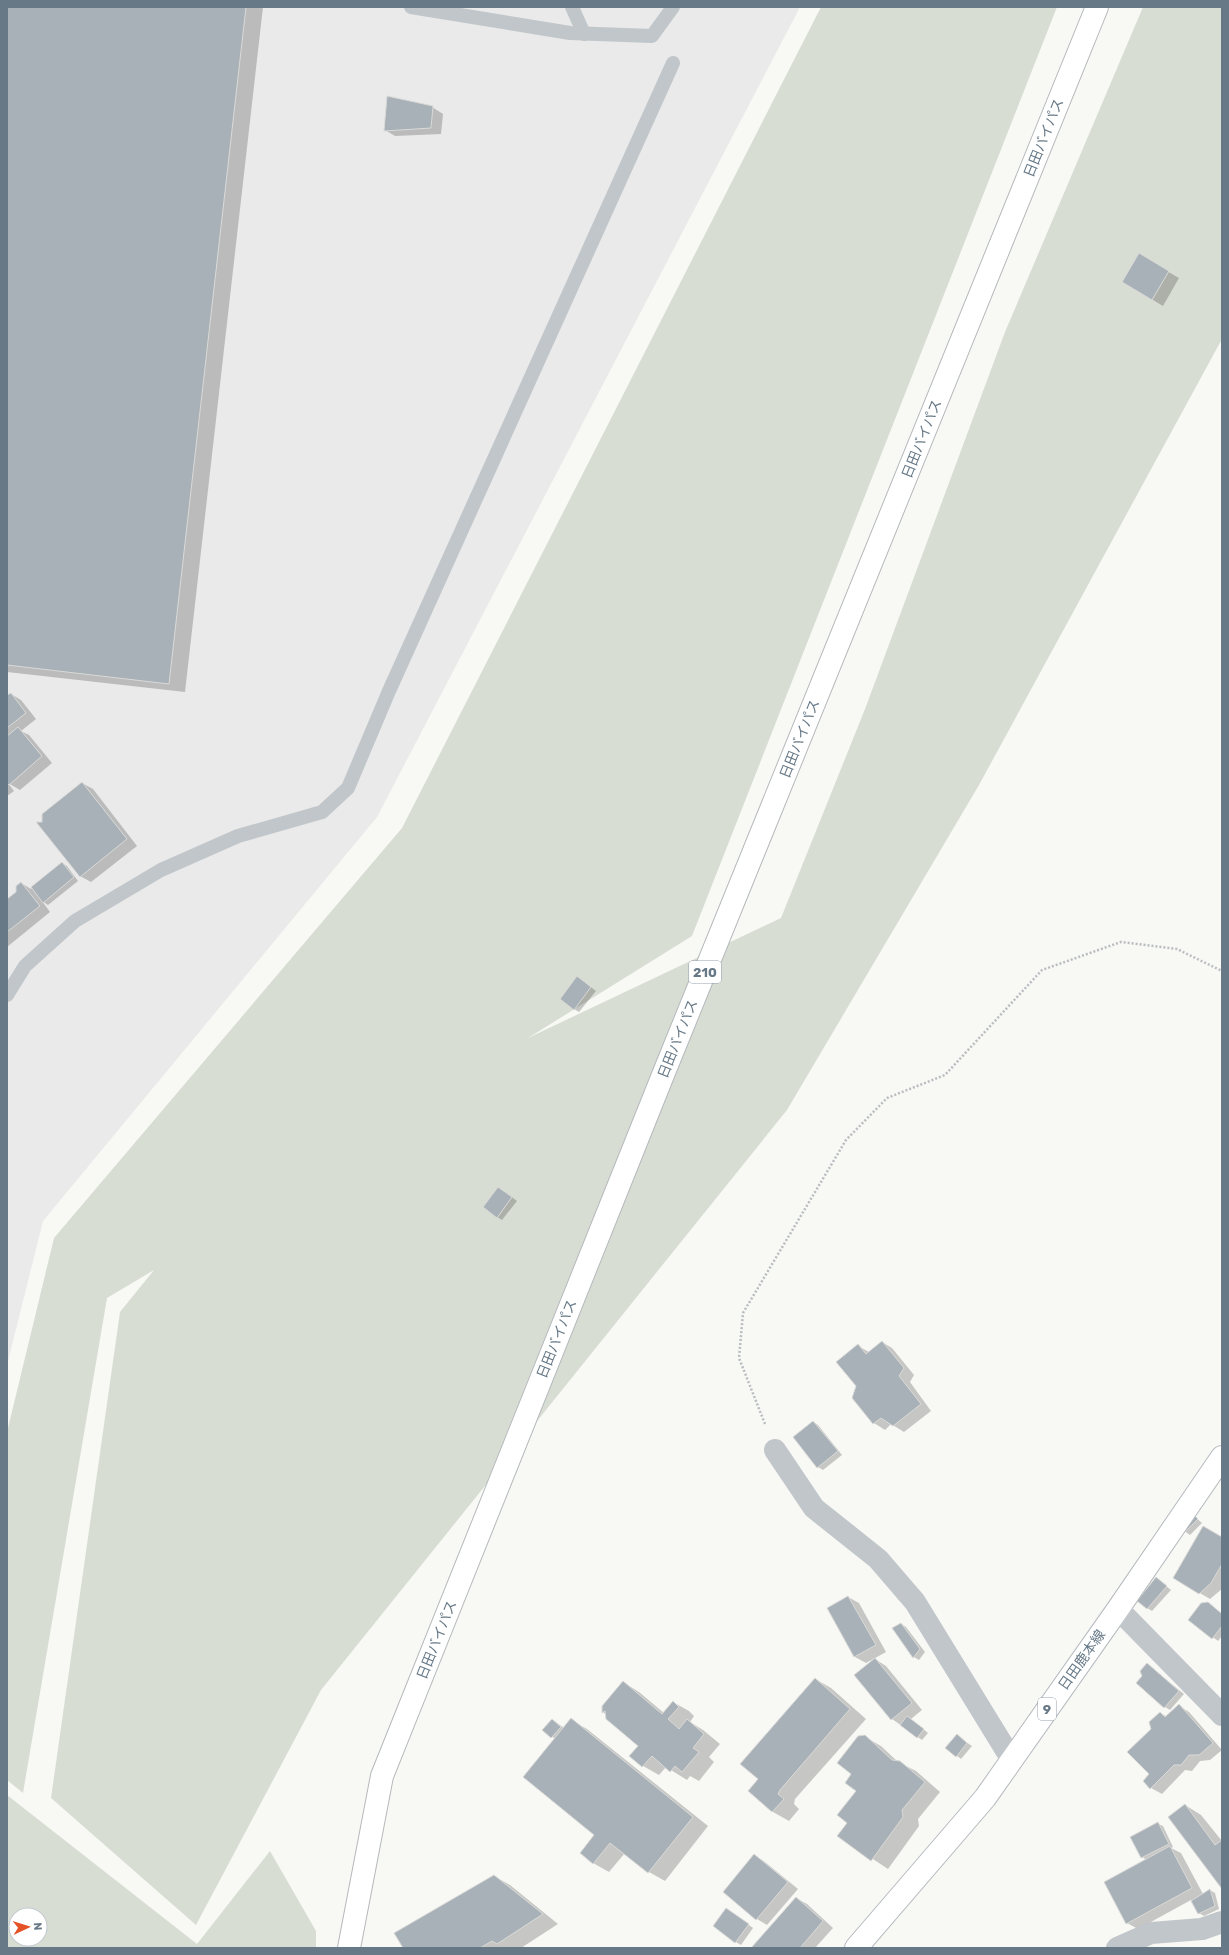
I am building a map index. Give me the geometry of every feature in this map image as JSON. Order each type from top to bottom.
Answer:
[{"type":"main road","name":"日田バイパス","points":[[349,1948],[382,1776],[671,1055],[1097,7]]},
{"type":"main road","name":"日田鹿本線","points":[[856,1948],[985,1798],[1118,1609],[1222,1457]]},
{"type":"street","points":[[775,1450],[814,1508],[878,1559],[915,1602],[1012,1760]]},
{"type":"street","points":[[1118,1609],[1222,1715]]},
{"type":"street","points":[[1117,1948],[1150,1933],[1202,1929],[1222,1922]]},
{"type":"lane","points":[[411,7],[570,33],[652,36],[673,7]]},
{"type":"lane","points":[[572,7],[584,34]]},
{"type":"lane","points":[[7,995],[24,966],[75,921],[161,870],[231,839],[322,812],[348,788],[389,691],[673,63]]},
{"type":"path","points":[[775,1450],[739,1358],[743,1313],[846,1140],[887,1098],[945,1075],[1042,970],[1121,942],[1177,949],[1222,971]]},
{"type":"shaded area","points":[[7,7],[800,7],[377,817],[43,1221],[7,1365]]},
{"type":"shaded area","points":[[821,7],[1057,7],[692,936],[528,1038],[781,918],[865,709],[1005,332],[1143,7],[1222,7],[1222,339],[979,785],[787,1110],[321,1690],[196,1925],[51,1798],[120,1312],[154,1270],[107,1298],[23,1793],[7,1780],[7,1432],[54,1238],[402,828]]},
{"type":"shaded area","points":[[7,1795],[197,1944],[270,1851],[316,1931],[316,1948],[7,1948]]},
{"type":"building","points":[[7,7],[246,7],[169,684],[7,665]]},
{"type":"building","points":[[387,96],[433,106],[431,128],[384,131]]},
{"type":"building","points":[[1139,253],[1169,271],[1152,300],[1122,282]]},
{"type":"building","points":[[11,693],[26,713],[7,728],[7,695]]},
{"type":"building","points":[[18,727],[42,756],[9,785],[7,783],[7,736]]},
{"type":"building","points":[[82,782],[127,839],[80,877],[36,822],[42,822],[42,814]]},
{"type":"building","points":[[62,862],[74,877],[43,903],[31,887]]},
{"type":"building","points":[[21,882],[40,906],[7,932],[7,899],[16,892],[16,886]]},
{"type":"building","points":[[577,976],[591,987],[574,1010],[560,999]]},
{"type":"building","points":[[498,1187],[512,1197],[497,1218],[483,1207]]},
{"type":"building","points":[[882,1341],[904,1368],[899,1376],[921,1404],[893,1426],[881,1418],[873,1424],[852,1398],[856,1386],[836,1362],[858,1344],[866,1354]]},
{"type":"building","points":[[813,1421],[838,1451],[817,1468],[793,1437]]},
{"type":"building","points":[[1193,1514],[1198,1519],[1184,1533],[1179,1528]]},
{"type":"building","points":[[1203,1526],[1222,1537],[1222,1564],[1211,1583],[1199,1594],[1173,1578]]},
{"type":"building","points":[[1156,1577],[1167,1586],[1147,1609],[1137,1601]]},
{"type":"building","points":[[848,1596],[876,1645],[854,1657],[827,1608]]},
{"type":"building","points":[[1208,1602],[1222,1614],[1222,1626],[1212,1639],[1188,1620],[1201,1603]]},
{"type":"building","points":[[901,1623],[920,1649],[913,1658],[892,1628]]},
{"type":"building","points":[[875,1658],[912,1703],[891,1720],[854,1675]]},
{"type":"building","points":[[1147,1663],[1179,1691],[1164,1708],[1136,1683],[1142,1676],[1140,1671]]},
{"type":"building","points":[[815,1678],[850,1709],[780,1790],[778,1794],[784,1799],[772,1812],[748,1791],[758,1779],[740,1764]]},
{"type":"building","points":[[623,1681],[662,1714],[673,1701],[679,1707],[668,1719],[679,1729],[687,1719],[704,1734],[693,1748],[699,1752],[682,1772],[675,1766],[670,1772],[652,1756],[642,1767],[629,1756],[638,1746],[606,1719],[605,1711],[602,1713],[602,1706]]},
{"type":"building","points":[[1179,1704],[1213,1743],[1199,1755],[1189,1755],[1181,1765],[1174,1765],[1150,1789],[1143,1781],[1149,1774],[1127,1752],[1151,1729],[1149,1722],[1160,1712],[1165,1717]]},
{"type":"building","points":[[907,1716],[924,1729],[917,1738],[900,1725]]},
{"type":"building","points":[[571,1718],[693,1817],[648,1873],[610,1843],[593,1864],[580,1853],[594,1835],[523,1777]]},
{"type":"building","points":[[552,1719],[561,1727],[551,1738],[542,1730]]},
{"type":"building","points":[[957,1734],[967,1743],[956,1757],[945,1748]]},
{"type":"building","points":[[865,1735],[892,1760],[900,1761],[925,1782],[902,1810],[903,1817],[871,1861],[837,1836],[847,1823],[837,1815],[856,1791],[845,1783],[851,1774],[837,1763],[858,1736]]},
{"type":"building","points":[[1185,1804],[1215,1845],[1222,1840],[1222,1889],[1168,1817]]},
{"type":"building","points":[[1158,1822],[1169,1844],[1141,1858],[1130,1837]]},
{"type":"building","points":[[1170,1846],[1192,1888],[1126,1924],[1104,1882]]},
{"type":"building","points":[[754,1854],[788,1882],[756,1920],[723,1892]]},
{"type":"building","points":[[494,1875],[543,1914],[497,1944],[492,1941],[480,1948],[403,1948],[394,1933]]},
{"type":"building","points":[[1210,1889],[1215,1906],[1198,1914],[1191,1901]]},
{"type":"building","points":[[796,1897],[823,1921],[800,1948],[751,1948]]},
{"type":"building","points":[[726,1908],[749,1924],[735,1943],[713,1926]]}]
